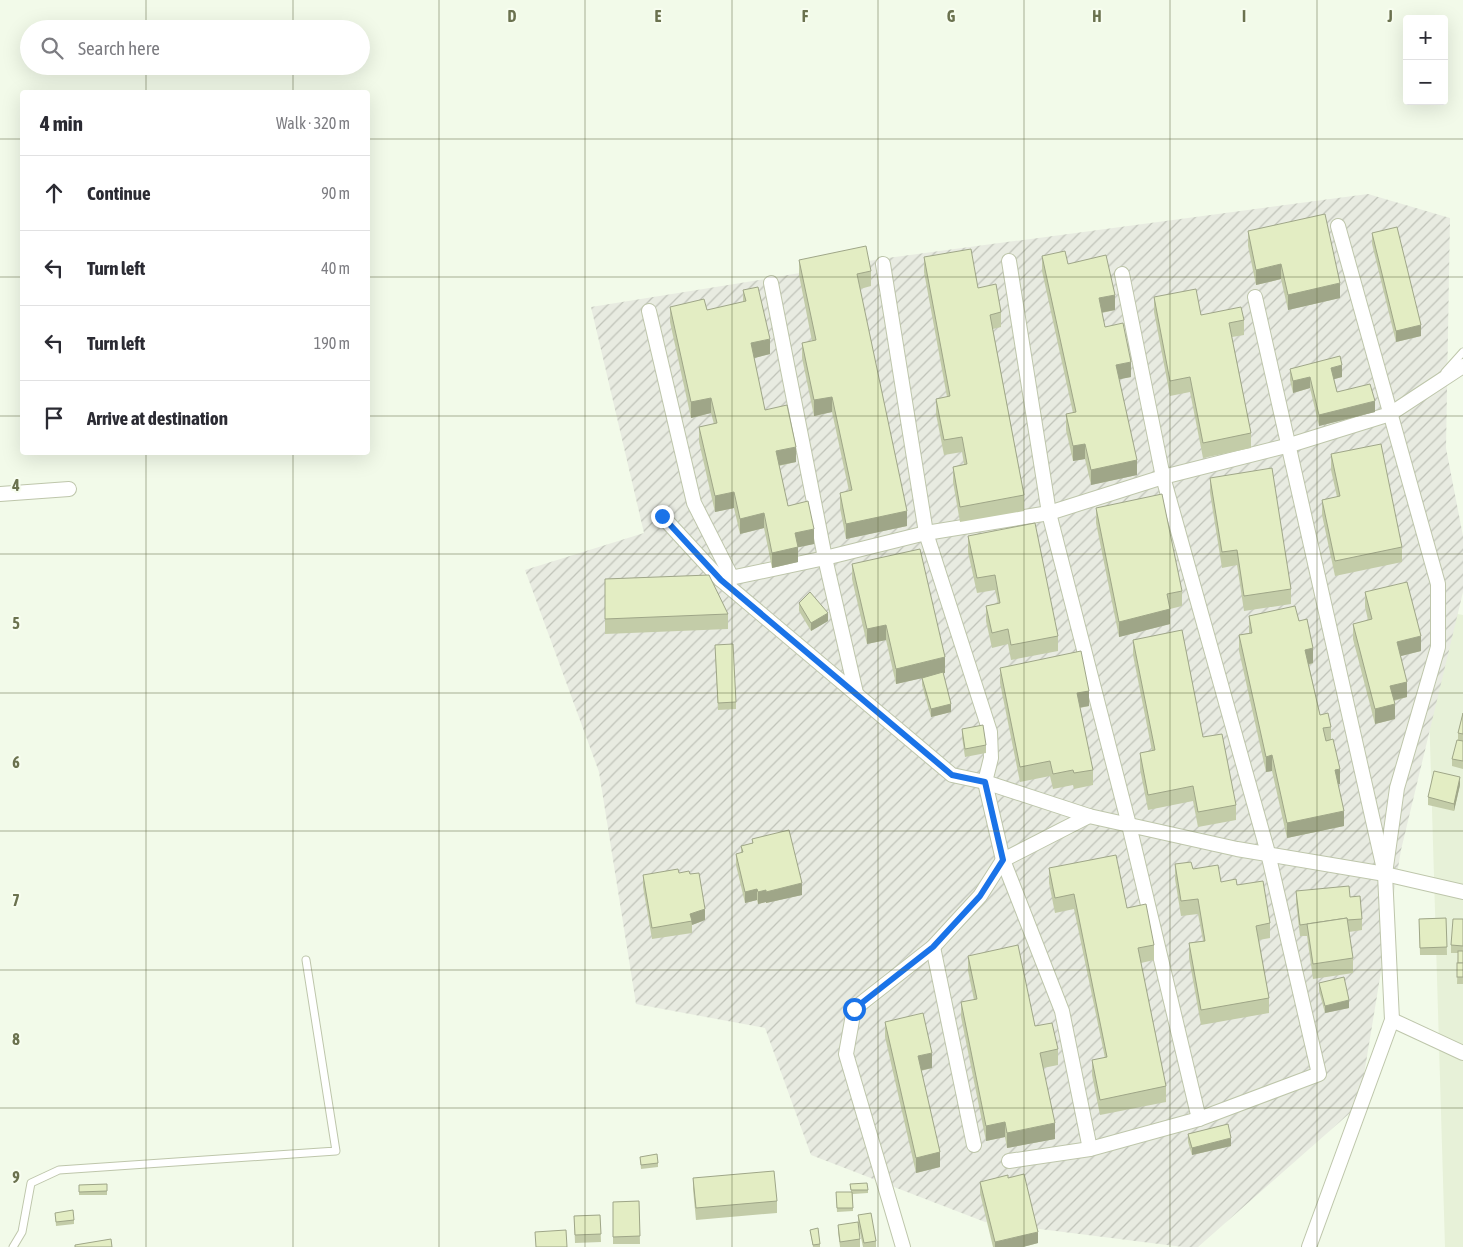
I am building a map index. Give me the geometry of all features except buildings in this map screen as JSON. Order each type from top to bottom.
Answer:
[{"type":"street","points":[[1338,226],[1438,584],[1438,647],[1397,788],[1385,874]]},
{"type":"street","points":[[1009,261],[1049,512],[1129,825],[1199,1119]]},
{"type":"street","points":[[882,264],[926,533],[990,732],[990,758],[985,782],[1003,860],[1062,1011],[1090,1149]]},
{"type":"street","points":[[1009,1161],[1090,1149],[1199,1119],[1319,1074],[1268,853],[1163,477],[1122,274]]},
{"type":"street","points":[[771,283],[826,558],[856,693]]},
{"type":"street","points":[[1255,297],[1290,445],[1385,874],[1392,1020],[1309,1247]]},
{"type":"street","points":[[649,311],[694,503],[726,579]]},
{"type":"street","points":[[726,579],[826,558],[926,533],[1049,512],[1163,477],[1290,445],[1390,414],[1463,366]]},
{"type":"street","points":[[0,494],[69,489]]},
{"type":"street","points":[[662,516],[726,579],[952,775],[985,782],[1089,816],[1237,849],[1385,874],[1463,892]]},
{"type":"street","points":[[903,1247],[846,1054],[854,1009],[933,947],[980,896],[1003,860],[1089,816]]},
{"type":"street","points":[[933,947],[974,1145]]},
{"type":"street","points":[[1392,1020],[1463,1054]]},
{"type":"lane","points":[[1431,387],[1463,352]]},
{"type":"lane","points":[[13,1247],[22,1232],[31,1183],[59,1170],[336,1151],[306,960]]},
{"type":"shaded area","points":[[1368,194],[1450,218],[1446,448],[1463,536],[1463,592],[1401,850],[1359,1105],[1198,1247],[1183,1247],[985,1222],[811,1155],[765,1028],[636,1004],[599,772],[525,570],[644,533],[591,307],[880,259]]},
{"type":"shaded area","points":[[1426,608],[1463,615],[1463,1247],[1445,1247]]},
{"type":"route","points":[[662,516],[721,580],[952,775],[985,782],[1003,860],[980,896],[933,947],[854,1009]]}]
